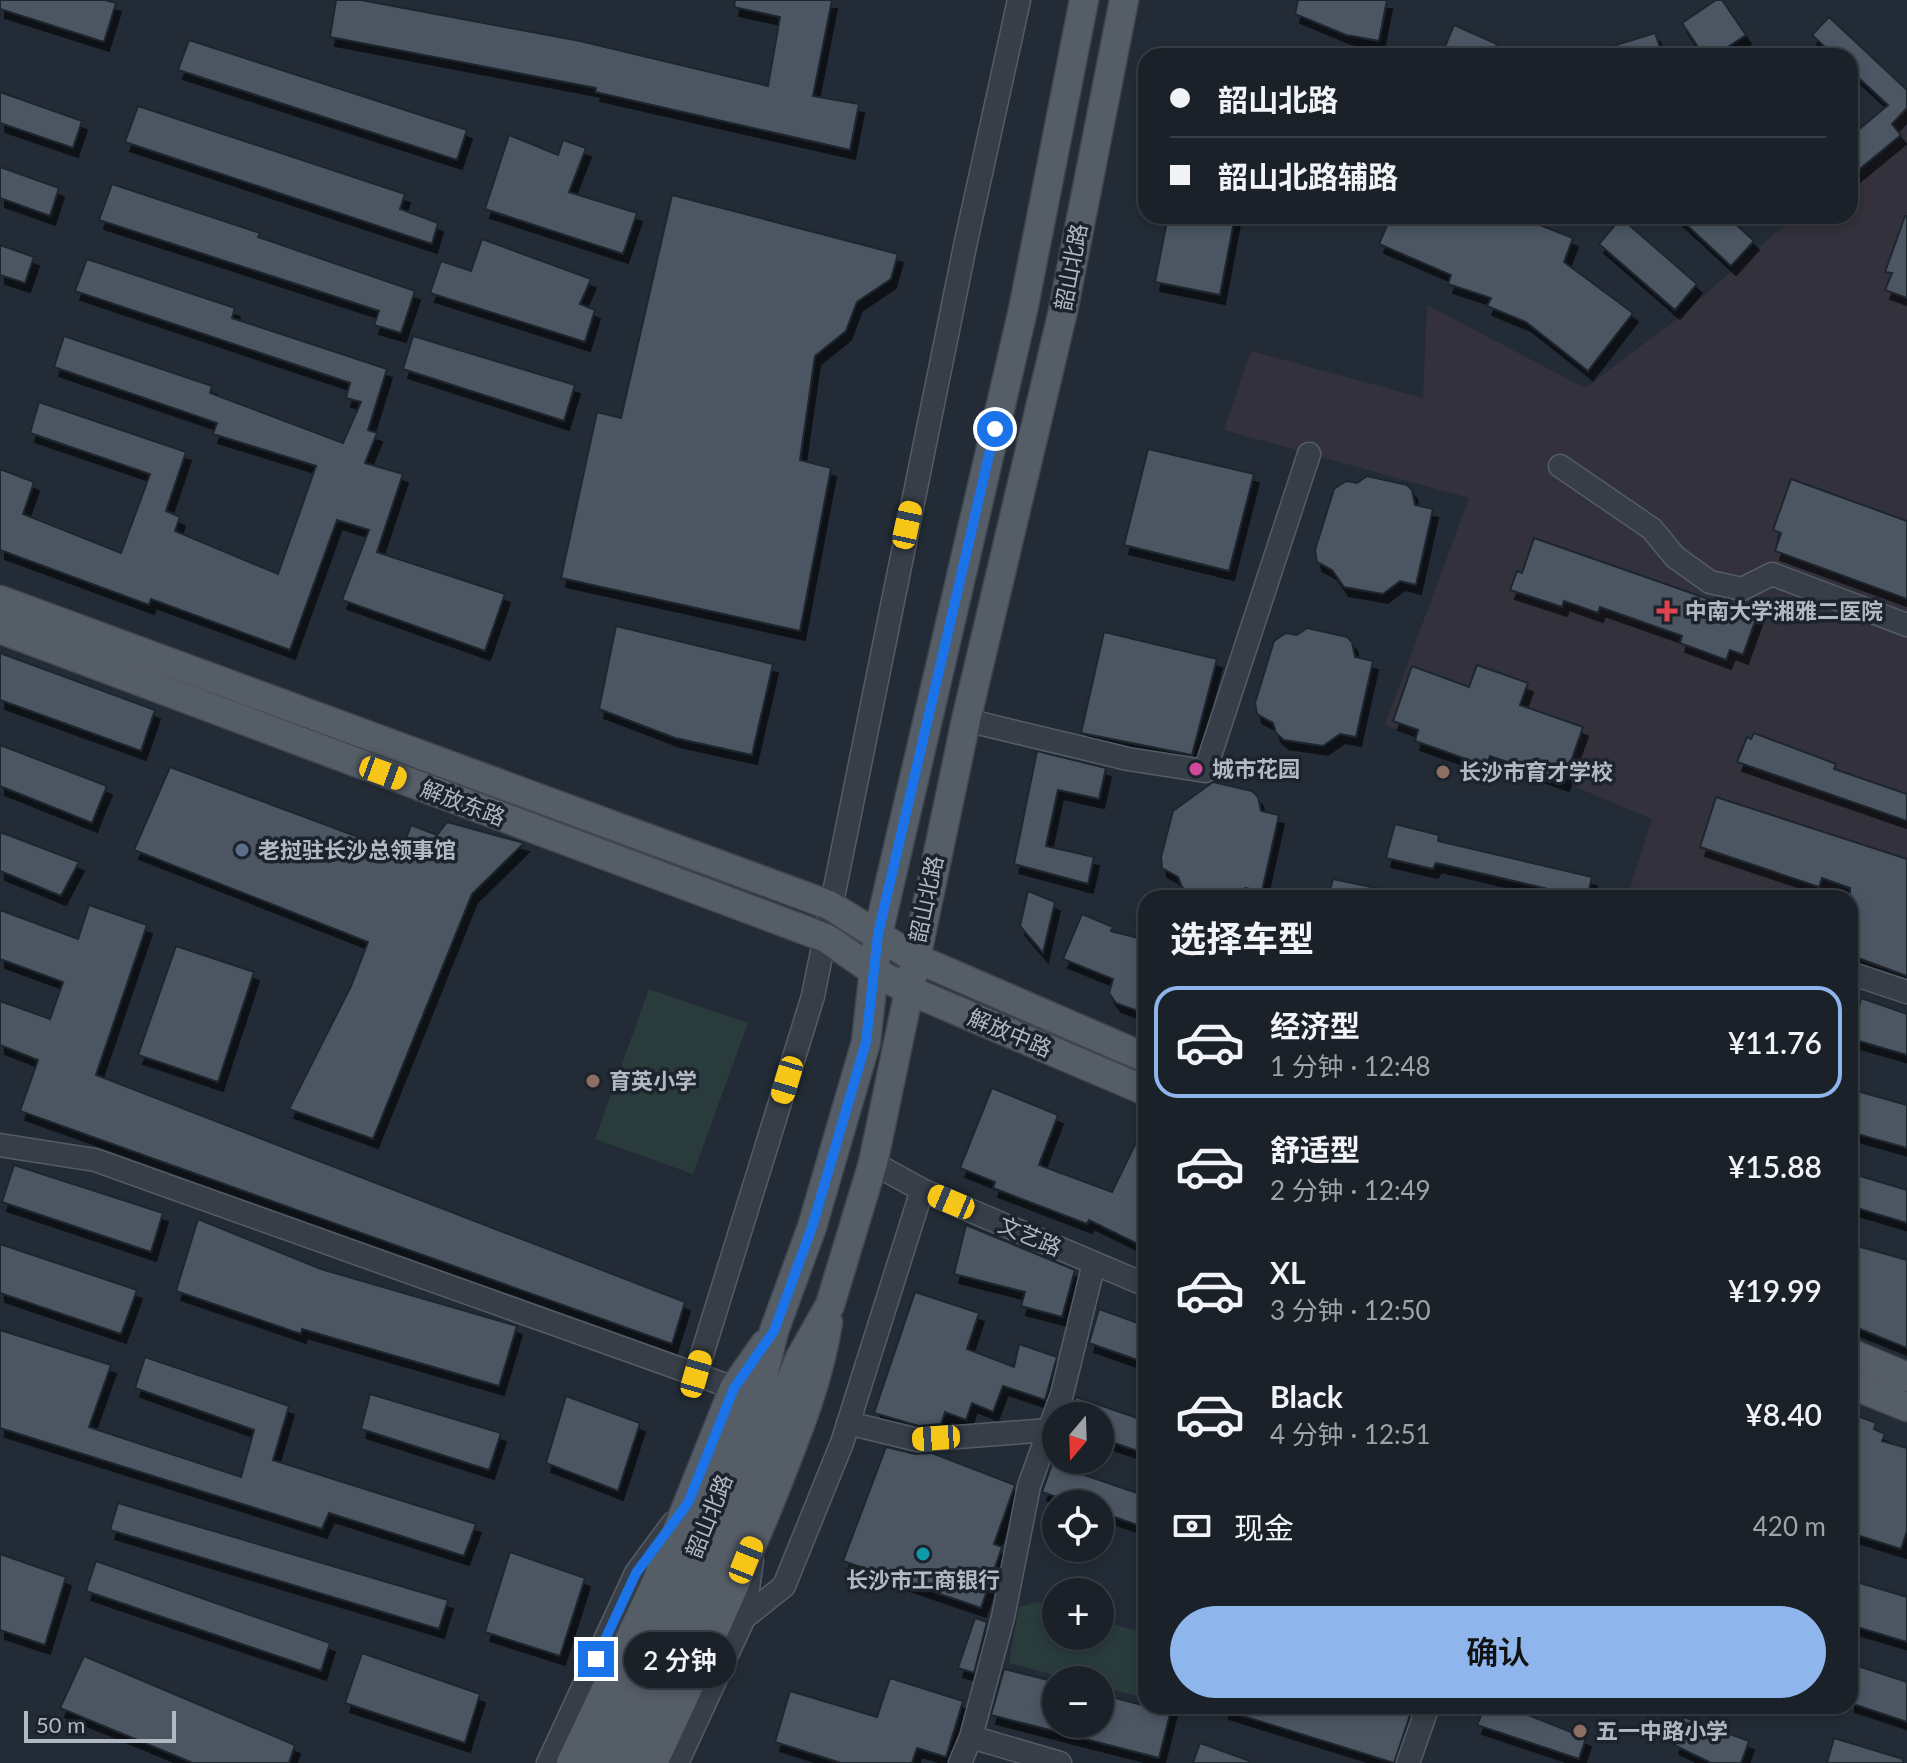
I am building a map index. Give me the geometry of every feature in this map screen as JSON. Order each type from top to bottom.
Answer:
[{"type":"main road","name":"韶山北路","points":[[600,1763],[679,1592],[758,1397],[774,1331],[812,1227],[866,1042],[878,934],[1023,310],[1084,0]]},
{"type":"main road","name":"韶山北路","points":[[626,1763],[702,1602],[800,1358],[830,1305],[873,1163],[911,991],[913,957],[1063,311],[1124,0]]},
{"type":"main road","name":"解放东路","points":[[0,600],[829,905],[878,934]]},
{"type":"main road","name":"解放东路","points":[[0,629],[826,938],[875,972]]},
{"type":"main road","name":"解放中路","points":[[878,934],[913,957],[1138,1055]]},
{"type":"main road","name":"解放中路","points":[[875,972],[911,991],[1138,1088]]},
{"type":"main road","points":[[653,1763],[735,1614],[756,1535],[821,1369],[830,1305]]},
{"type":"main road","points":[[571,1763],[656,1583],[734,1388],[774,1331]]},
{"type":"main road","points":[[1858,1356],[1907,1377]]},
{"type":"main road","points":[[1858,1387],[1907,1407]]},
{"type":"street","points":[[696,1374],[813,996],[826,938],[829,905],[1019,0]]},
{"type":"street","points":[[966,720],[1128,759],[1205,771],[1309,454]]},
{"type":"street","points":[[1560,466],[1652,529],[1675,557],[1710,582],[1742,589],[1772,574],[1907,625]]},
{"type":"street","points":[[1858,976],[1907,992]]},
{"type":"street","points":[[0,1145],[95,1160],[734,1388]]},
{"type":"street","name":"文艺路","points":[[873,1163],[922,1190],[1138,1282]]},
{"type":"street","points":[[677,1763],[735,1614],[784,1586],[848,1423],[922,1190]]},
{"type":"street","points":[[1059,1402],[1094,1263]]},
{"type":"street","points":[[848,1423],[918,1440],[1042,1431]]},
{"type":"street","points":[[960,1763],[971,1737],[1003,1617],[1029,1486],[1042,1450]]},
{"type":"street","points":[[548,1763],[636,1573],[688,1503]]},
{"type":"street","points":[[1408,1763],[1425,1714]]},
{"type":"street","points":[[971,1737],[1060,1763]]},
{"type":"shaded area","name":"中南大学湘雅二医院","points":[[1907,90],[1907,991],[1858,974],[1858,890],[1629,890],[1652,819],[1564,782],[1385,725],[1469,498],[1224,430],[1251,351],[1423,398],[1427,305],[1585,388],[1677,319],[1786,224],[1858,224],[1858,161],[1894,129]]},
{"type":"shaded area","points":[[649,989],[748,1023],[693,1174],[595,1139]]},
{"type":"shaded area","points":[[1039,1602],[1042,1603],[1042,1650],[1114,1650],[1114,1624],[1138,1632],[1137,1696],[1114,1690],[1114,1666],[1042,1666],[1042,1672],[1009,1663],[1019,1607]]},
{"type":"building","points":[[0,0],[105,0],[116,3],[104,42],[0,9]]},
{"type":"building","points":[[336,0],[361,0],[580,41],[768,86],[780,17],[734,7],[735,0],[832,0],[813,96],[859,104],[850,150],[595,92],[596,88],[330,37]]},
{"type":"building","points":[[1298,0],[1387,0],[1379,41],[1346,35],[1295,14]]},
{"type":"building","points":[[1716,0],[1722,0],[1746,35],[1726,48],[1699,48],[1682,23]]},
{"type":"building","points":[[1829,17],[1907,90],[1907,108],[1892,124],[1901,135],[1858,170],[1858,130],[1888,105],[1858,77],[1858,48],[1826,48],[1812,35]]},
{"type":"building","points":[[1454,25],[1497,44],[1495,48],[1444,48]]},
{"type":"building","points":[[1655,33],[1660,48],[1606,48]]},
{"type":"building","points":[[189,40],[467,130],[457,160],[178,70]]},
{"type":"building","points":[[0,92],[82,121],[73,148],[0,123]]},
{"type":"building","points":[[138,106],[405,194],[400,209],[438,223],[432,244],[125,142]]},
{"type":"building","points":[[509,135],[558,155],[563,140],[586,148],[569,192],[637,213],[623,254],[485,209]]},
{"type":"building","points":[[0,167],[59,188],[50,216],[0,198]]},
{"type":"building","points":[[112,184],[260,233],[258,237],[415,291],[401,333],[374,325],[379,311],[99,220]]},
{"type":"building","points":[[672,195],[898,254],[891,279],[857,302],[846,331],[815,356],[800,460],[831,468],[800,631],[561,578],[597,412],[621,418]]},
{"type":"building","points":[[1905,216],[1907,298],[1885,290],[1892,273],[1885,272]]},
{"type":"building","points":[[1166,224],[1233,224],[1220,295],[1155,282]]},
{"type":"building","points":[[1388,224],[1537,224],[1573,238],[1564,262],[1633,313],[1588,371],[1526,322],[1487,306],[1491,298],[1448,284],[1451,275],[1379,244]]},
{"type":"building","points":[[1616,224],[1628,224],[1697,284],[1675,310],[1599,244]]},
{"type":"building","points":[[1686,224],[1736,224],[1754,241],[1731,266]]},
{"type":"building","points":[[482,239],[591,279],[580,304],[595,310],[585,342],[430,293],[441,261],[471,271]]},
{"type":"building","points":[[0,245],[34,257],[25,283],[0,275]]},
{"type":"building","points":[[87,259],[235,308],[232,318],[387,369],[368,430],[377,433],[365,463],[403,474],[377,552],[505,594],[485,651],[342,600],[369,530],[337,520],[290,650],[151,599],[149,605],[0,550],[0,469],[34,482],[23,514],[121,553],[150,474],[30,433],[39,402],[186,452],[166,511],[180,517],[175,531],[278,574],[316,466],[213,434],[217,423],[54,367],[64,336],[212,386],[210,393],[343,443],[361,402],[346,398],[350,383],[75,291]]},
{"type":"building","points":[[413,336],[575,385],[564,421],[403,369]]},
{"type":"building","points":[[1148,449],[1254,474],[1229,571],[1124,545]]},
{"type":"building","points":[[1367,476],[1407,485],[1412,490],[1415,505],[1433,509],[1416,585],[1400,581],[1383,594],[1344,587],[1332,570],[1317,562],[1315,550],[1334,489],[1346,481],[1357,483]]},
{"type":"building","points":[[1791,479],[1907,521],[1907,599],[1775,551],[1781,533],[1773,530]]},
{"type":"building","points":[[1534,538],[1757,616],[1743,655],[1730,650],[1726,660],[1680,643],[1682,636],[1600,607],[1598,613],[1564,601],[1562,607],[1510,590],[1517,571],[1522,573]]},
{"type":"building","points":[[616,626],[773,664],[752,755],[675,738],[599,709]]},
{"type":"building","points":[[1307,628],[1347,637],[1352,642],[1355,657],[1373,661],[1356,737],[1340,734],[1323,746],[1284,740],[1276,733],[1273,723],[1257,714],[1255,703],[1274,641],[1286,633],[1297,635]]},
{"type":"building","points":[[1104,632],[1217,659],[1192,755],[1081,733]]},
{"type":"building","points":[[0,653],[155,710],[141,751],[0,700]]},
{"type":"building","points":[[1477,665],[1528,683],[1520,705],[1583,727],[1564,782],[1490,756],[1486,766],[1415,741],[1418,730],[1393,721],[1412,666],[1469,687]]},
{"type":"building","points":[[1754,733],[1836,764],[1834,769],[1907,794],[1907,821],[1737,762],[1747,737],[1751,739]]},
{"type":"building","points":[[0,745],[107,786],[92,823],[0,786]]},
{"type":"building","points":[[1037,751],[1106,768],[1099,799],[1058,790],[1046,846],[1094,857],[1088,884],[1014,864]]},
{"type":"building","points":[[170,767],[401,853],[411,825],[437,835],[447,822],[524,843],[472,894],[373,1139],[289,1109],[351,986],[368,942],[134,850]]},
{"type":"building","points":[[1213,782],[1252,791],[1258,797],[1261,811],[1279,815],[1262,890],[1185,890],[1182,887],[1178,877],[1162,868],[1161,857],[1173,811]]},
{"type":"building","points":[[1716,797],[1907,859],[1907,976],[1858,958],[1858,890],[1850,890],[1822,878],[1819,887],[1700,847]]},
{"type":"building","points":[[1395,824],[1439,835],[1438,841],[1592,877],[1589,890],[1552,890],[1436,863],[1433,869],[1386,858]]},
{"type":"building","points":[[0,832],[79,862],[61,896],[0,871]]},
{"type":"building","points":[[1333,879],[1385,890],[1330,890]]},
{"type":"building","points":[[1028,891],[1055,902],[1043,953],[1020,926]]},
{"type":"building","points":[[89,905],[147,925],[96,1075],[685,1302],[672,1344],[20,1111],[38,1060],[0,1045],[0,1001],[50,1019],[63,982],[0,959],[0,910],[78,939]]},
{"type":"building","points":[[1082,914],[1113,927],[1111,931],[1138,938],[1138,1011],[1116,1003],[1109,993],[1113,979],[1063,959]]},
{"type":"building","points":[[176,946],[254,972],[218,1082],[138,1055]]},
{"type":"building","points":[[1861,998],[1907,1014],[1907,1055],[1858,1041]]},
{"type":"building","points":[[992,1088],[1058,1115],[1039,1165],[1112,1192],[1138,1138],[1138,1244],[1089,1220],[1087,1224],[993,1188],[995,1182],[960,1168]]},
{"type":"building","points":[[1858,1091],[1907,1105],[1907,1148],[1858,1134]]},
{"type":"building","points":[[14,1165],[163,1213],[151,1252],[2,1202]]},
{"type":"building","points":[[1858,1175],[1907,1190],[1907,1223],[1858,1208]]},
{"type":"building","points":[[198,1219],[321,1269],[517,1326],[499,1386],[302,1329],[301,1334],[176,1291]]},
{"type":"building","points":[[966,1225],[1075,1270],[1062,1317],[1021,1306],[1025,1292],[954,1274]]},
{"type":"building","points":[[0,1244],[137,1290],[121,1334],[0,1293]]},
{"type":"building","points":[[1858,1246],[1907,1260],[1907,1348],[1858,1328]]},
{"type":"building","points":[[915,1292],[979,1313],[967,1349],[1014,1367],[1019,1344],[1057,1357],[1045,1400],[1003,1386],[993,1412],[972,1403],[966,1420],[945,1412],[941,1424],[919,1426],[874,1413]]},
{"type":"building","points":[[1099,1309],[1138,1323],[1138,1360],[1089,1343]]},
{"type":"building","points":[[0,1330],[111,1365],[89,1427],[241,1477],[254,1430],[135,1388],[145,1357],[289,1406],[273,1460],[476,1524],[464,1556],[329,1513],[322,1529],[0,1428]]},
{"type":"building","points":[[370,1394],[501,1433],[489,1470],[361,1429]]},
{"type":"building","points":[[566,1396],[640,1423],[618,1491],[546,1463]]},
{"type":"building","points":[[1076,1397],[1091,1402],[1074,1402]]},
{"type":"building","points":[[1114,1410],[1138,1418],[1138,1451],[1114,1443]]},
{"type":"building","points":[[1858,1416],[1876,1423],[1874,1429],[1885,1434],[1882,1441],[1907,1448],[1907,1531],[1901,1549],[1858,1536]]},
{"type":"building","points":[[886,1447],[915,1454],[932,1453],[1015,1485],[994,1544],[1002,1547],[981,1608],[843,1561]]},
{"type":"building","points":[[1048,1474],[1081,1474],[1138,1493],[1138,1525],[1114,1517],[1114,1490],[1043,1490]]},
{"type":"building","points":[[118,1503],[448,1600],[439,1629],[110,1530]]},
{"type":"building","points":[[510,1552],[585,1578],[560,1656],[485,1632]]},
{"type":"building","points":[[0,1554],[66,1577],[45,1645],[0,1630]]},
{"type":"building","points":[[96,1561],[330,1643],[321,1671],[86,1591]]},
{"type":"building","points":[[1858,1582],[1907,1597],[1907,1642],[1858,1627]]},
{"type":"building","points":[[975,1618],[987,1622],[974,1673],[958,1668]]},
{"type":"building","points":[[362,1653],[480,1694],[465,1743],[345,1703]]},
{"type":"building","points":[[84,1656],[295,1745],[289,1763],[193,1763],[60,1708]]},
{"type":"building","points":[[1858,1666],[1907,1682],[1907,1722],[1858,1706]]},
{"type":"building","points":[[1004,1669],[1042,1678],[1042,1728],[991,1715]]},
{"type":"building","points":[[890,1678],[963,1701],[946,1757],[917,1748],[912,1763],[841,1763],[775,1742],[790,1691],[877,1717]]},
{"type":"building","points":[[1114,1698],[1138,1704],[1138,1714],[1170,1714],[1159,1758],[1081,1738],[1114,1738]]},
{"type":"building","points":[[1237,1714],[1410,1715],[1394,1763]]},
{"type":"building","points":[[1482,1714],[1526,1714],[1586,1738],[1579,1759],[1477,1725]]},
{"type":"building","points":[[1684,1717],[1749,1741],[1741,1763],[1711,1763],[1674,1745]]},
{"type":"building","points":[[1834,1738],[1903,1759],[1903,1763],[1827,1763]]},
{"type":"building","points":[[1200,1743],[1250,1761],[1193,1763]]},
{"type":"place","name":"中南大学湘雅二医院","points":[[1667,611]]},
{"type":"place","name":"城市花园","points":[[1196,769]]},
{"type":"place","name":"长沙市育才学校","points":[[1443,772]]},
{"type":"place","name":"老挝驻长沙总领事馆","points":[[242,850]]},
{"type":"place","name":"育英小学","points":[[593,1081]]},
{"type":"place","name":"长沙市工商银行","points":[[923,1554]]},
{"type":"place","name":"五一中路小学","points":[[1580,1731]]},
{"type":"route","points":[[596,1659],[636,1573],[688,1503],[734,1388],[774,1331],[812,1227],[866,1042],[878,934],[995,429]]}]
